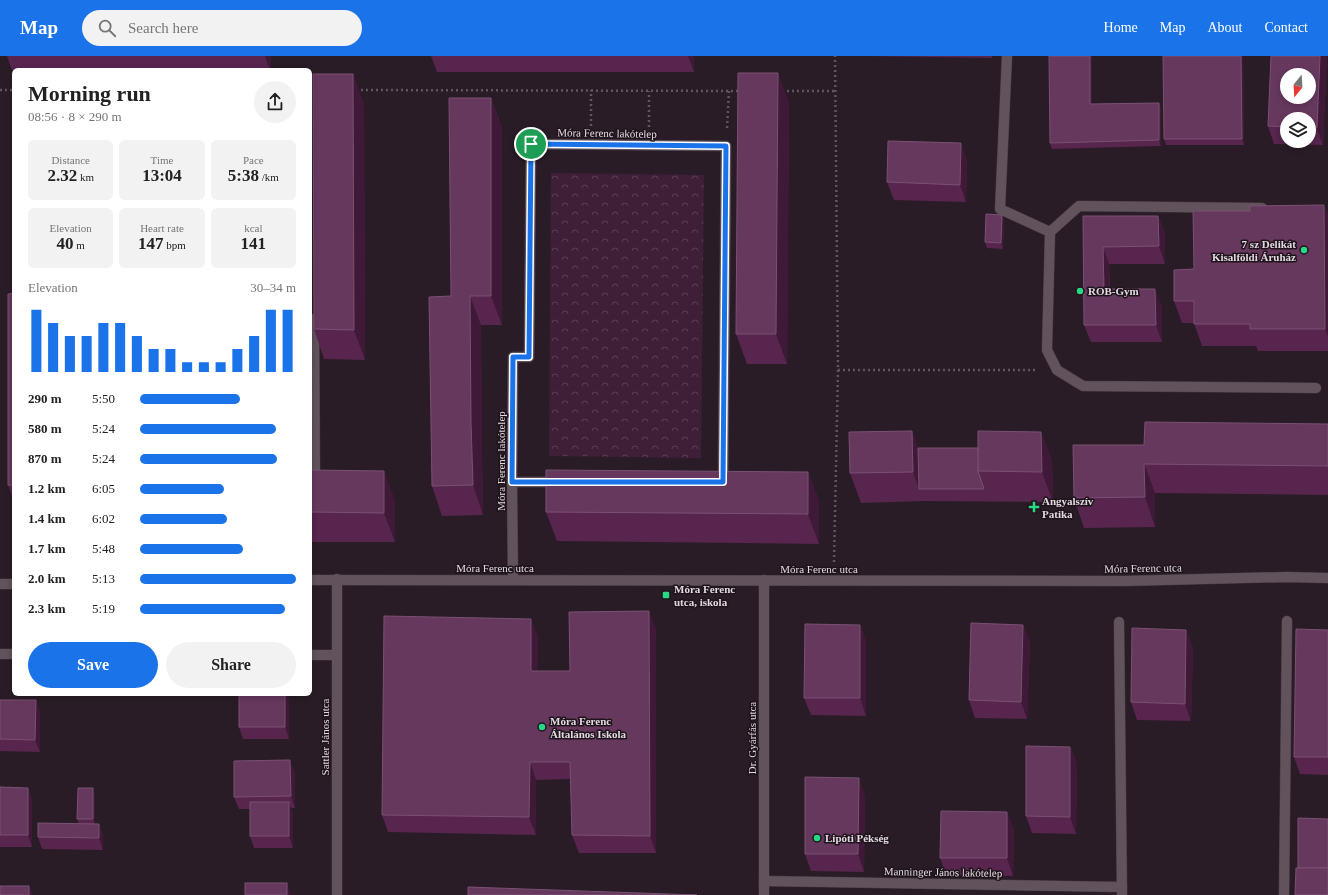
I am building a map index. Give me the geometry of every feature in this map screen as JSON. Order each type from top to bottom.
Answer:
[{"type":"street","points":[[1007,56],[1000,209],[1050,232]]},
{"type":"street","name":"Móra Ferenc lakótelep","points":[[513,580],[513,357],[529,357],[531,144],[726,146]]},
{"type":"street","points":[[722,482],[726,146]]},
{"type":"street","points":[[1272,208],[1079,206],[1050,232],[1047,350],[1057,370],[1083,386],[1316,388]]},
{"type":"street","points":[[314,310],[316,484]]},
{"type":"street","points":[[512,482],[566,482]]},
{"type":"street","name":"Móra Ferenc utca","points":[[312,580],[1124,581],[1278,577],[1328,578]]},
{"type":"street","name":"Sattler János utca","points":[[337,895],[338,579]]},
{"type":"street","name":"Dr. Gyárfás utca","points":[[764,580],[764,895]]},
{"type":"street","points":[[0,584],[12,584]]},
{"type":"street","points":[[1284,895],[1287,621]]},
{"type":"street","name":"Manninger János lakótelep","points":[[764,881],[1122,891],[1119,622]]},
{"type":"street","points":[[0,654],[12,654]]},
{"type":"street","points":[[312,655],[337,655]]},
{"type":"path","points":[[833,581],[838,370],[835,56]]},
{"type":"path","points":[[0,90],[12,90]]},
{"type":"path","points":[[354,90],[744,91]]},
{"type":"path","points":[[590,144],[591,90]]},
{"type":"path","points":[[648,145],[649,91]]},
{"type":"path","points":[[726,146],[729,91]]},
{"type":"path","points":[[775,91],[836,91]]},
{"type":"path","points":[[838,370],[1057,370]]},
{"type":"green space","points":[[551,173],[704,175],[701,458],[549,456]]},
{"type":"building","points":[[1049,56],[1090,56],[1090,104],[1159,103],[1159,140],[1050,143]]},
{"type":"building","points":[[1163,56],[1241,56],[1242,139],[1164,139]]},
{"type":"building","points":[[1271,56],[1320,56],[1317,128],[1316,112],[1280,112],[1280,127],[1268,126]]},
{"type":"building","points":[[738,73],[778,73],[776,334],[736,334]]},
{"type":"building","points":[[313,74],[353,74],[354,330],[314,329]]},
{"type":"building","points":[[449,98],[491,98],[491,296],[470,296],[473,485],[432,486],[429,297],[451,296]]},
{"type":"building","points":[[888,141],[961,143],[960,185],[887,182]]},
{"type":"building","points":[[1324,205],[1325,329],[1250,329],[1250,324],[1194,324],[1194,301],[1174,301],[1174,270],[1194,269],[1193,211],[1250,211],[1250,206]]},
{"type":"building","points":[[986,214],[1002,215],[1001,243],[985,242]]},
{"type":"building","points":[[1083,216],[1158,216],[1159,246],[1103,247],[1104,289],[1155,289],[1156,325],[1084,325]]},
{"type":"building","points":[[12,293],[12,485],[8,485],[8,294]]},
{"type":"building","points":[[1145,422],[1328,424],[1328,466],[1144,464],[1145,497],[1074,498],[1073,445],[1144,445]]},
{"type":"building","points":[[912,431],[913,472],[850,473],[849,432]]},
{"type":"building","points":[[978,431],[1041,432],[1042,472],[978,471]]},
{"type":"building","points":[[918,448],[978,448],[978,471],[984,489],[919,489]]},
{"type":"building","points":[[312,470],[384,471],[384,513],[312,512]]},
{"type":"building","points":[[546,470],[808,472],[808,514],[546,512]]},
{"type":"building","points":[[649,611],[650,836],[572,835],[570,762],[530,762],[529,817],[382,815],[384,616],[531,619],[531,671],[570,671],[569,612]]},
{"type":"building","points":[[971,623],[1023,625],[1021,702],[969,700]]},
{"type":"building","points":[[805,624],[860,625],[860,698],[804,698]]},
{"type":"building","points":[[1132,628],[1186,630],[1185,704],[1131,702]]},
{"type":"building","points":[[1296,629],[1328,630],[1328,757],[1294,757]]},
{"type":"building","points":[[239,696],[285,696],[285,727],[239,727]]},
{"type":"building","points":[[0,700],[36,700],[35,740],[0,739]]},
{"type":"building","points":[[1026,746],[1070,747],[1070,817],[1026,816]]},
{"type":"building","points":[[290,760],[291,796],[234,797],[234,761]]},
{"type":"building","points":[[805,777],[859,778],[858,854],[805,854]]},
{"type":"building","points":[[0,787],[28,788],[28,835],[0,835]]},
{"type":"building","points":[[78,788],[93,788],[93,819],[77,819]]},
{"type":"building","points":[[250,802],[289,802],[289,836],[250,836]]},
{"type":"building","points":[[941,811],[1007,812],[1007,858],[940,858]]},
{"type":"building","points":[[1298,818],[1328,819],[1328,868],[1298,868]]},
{"type":"building","points":[[38,823],[99,824],[99,838],[38,837]]},
{"type":"building","points":[[1296,868],[1328,868],[1328,895],[1295,895]]},
{"type":"building","points":[[245,883],[287,883],[287,895],[245,895]]},
{"type":"building","points":[[0,886],[29,886],[29,895],[0,895]]},
{"type":"building","points":[[468,887],[697,895],[468,895]]},
{"type":"place","name":"7 sz Delikát Kisalföldi Áruház","points":[[1304,250]]},
{"type":"place","name":"ROB-Gym","points":[[1080,291]]},
{"type":"place","name":"Angyalszív Patika","points":[[1034,507]]},
{"type":"place","name":"Móra Ferenc utca, iskola","points":[[666,595]]},
{"type":"place","name":"Móra Ferenc Általános Iskola","points":[[542,727]]},
{"type":"place","name":"Lipóti Pékség","points":[[817,838]]},
{"type":"route","points":[[531,144],[726,146],[723,482],[512,482],[513,357],[529,357],[531,144]]}]
